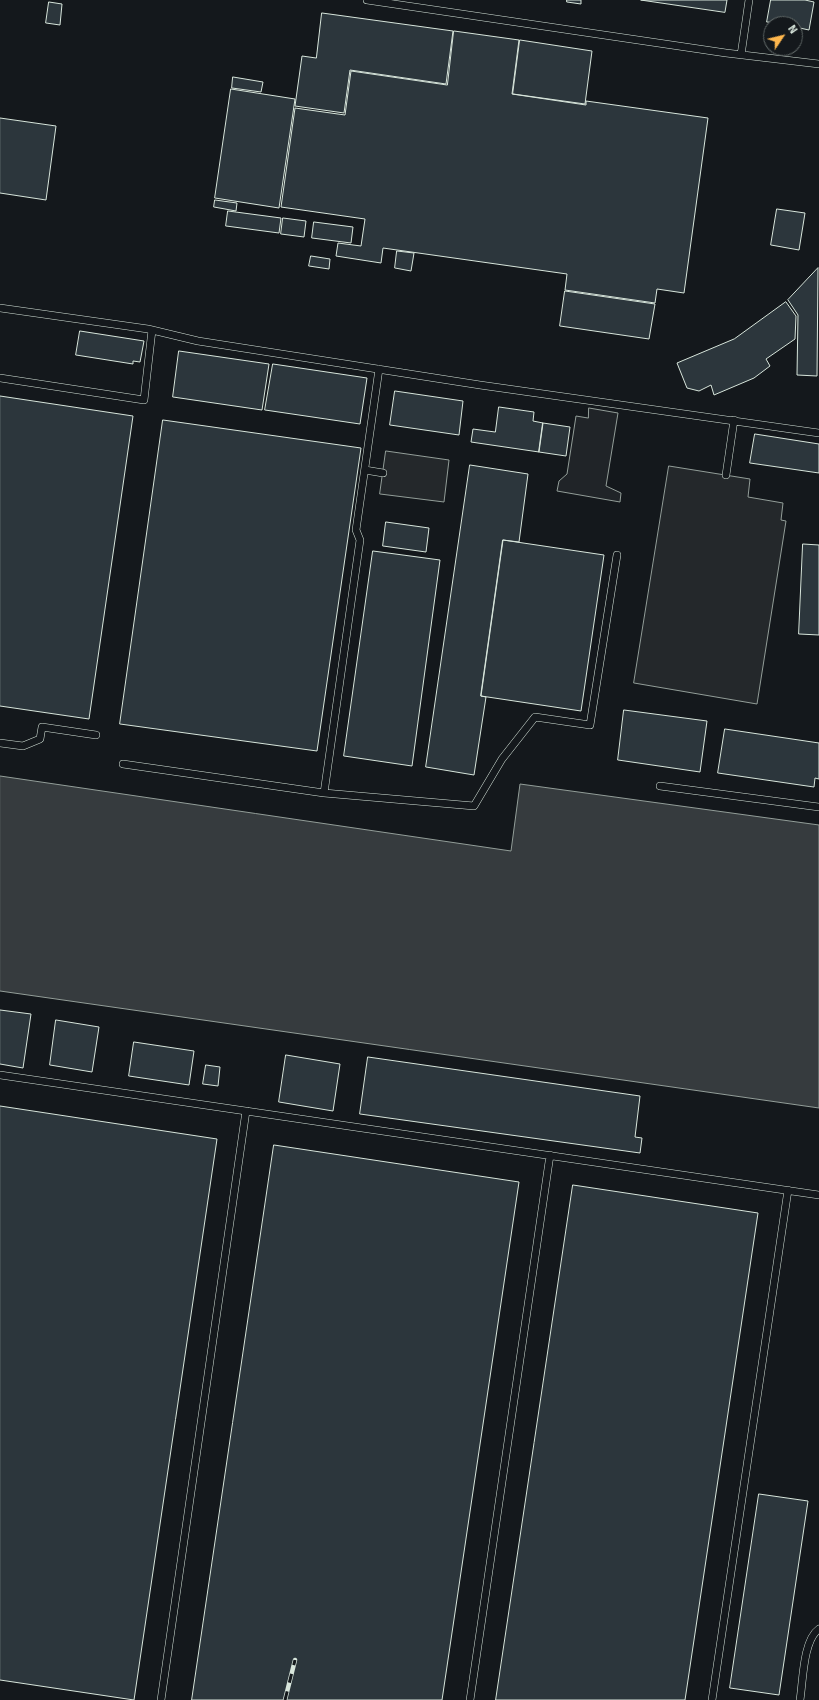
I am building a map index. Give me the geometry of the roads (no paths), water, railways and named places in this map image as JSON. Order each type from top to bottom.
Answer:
[{"type":"lane","points":[[367,0],[741,55],[819,64]]},
{"type":"lane","points":[[741,55],[749,0]]},
{"type":"lane","points":[[0,308],[152,330],[198,341],[379,370],[819,433]]},
{"type":"lane","points":[[0,378],[144,400],[152,330]]},
{"type":"lane","points":[[324,793],[360,540],[356,530],[379,370]]},
{"type":"lane","points":[[726,475],[734,420]]},
{"type":"lane","points":[[365,470],[383,473]]},
{"type":"lane","points":[[123,764],[324,793],[474,806],[502,759],[535,717],[590,725],[617,556]]},
{"type":"lane","points":[[0,743],[23,746],[40,738],[42,727],[96,735]]},
{"type":"lane","points":[[660,786],[819,807]]},
{"type":"lane","points":[[0,1075],[819,1194]]},
{"type":"lane","points":[[161,1700],[246,1111]]},
{"type":"lane","points":[[470,1700],[550,1155]]},
{"type":"lane","points":[[712,1700],[788,1190]]},
{"type":"lane","points":[[800,1700],[808,1644],[815,1632],[819,1629]]},
{"type":"railway","points":[[285,1700],[295,1660]]}]
